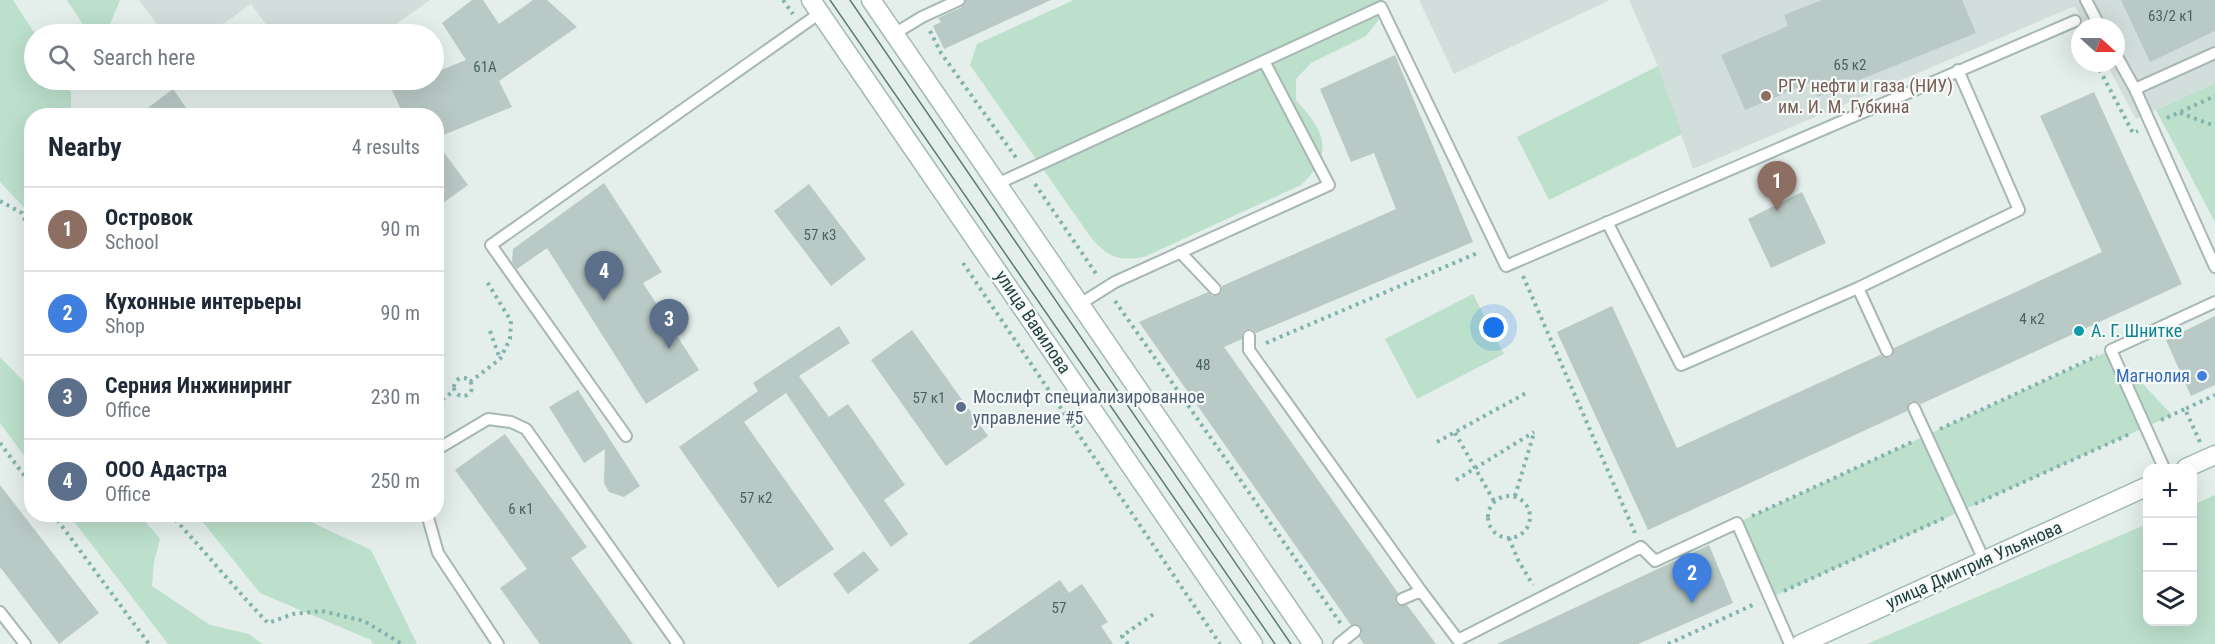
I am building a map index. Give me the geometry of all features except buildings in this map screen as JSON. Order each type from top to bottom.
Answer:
[{"type":"main road","points":[[871,0],[1313,644]]},
{"type":"main road","name":"улица Вавилова","points":[[815,7],[1253,644]]},
{"type":"main road","points":[[2195,464],[2212,457]]},
{"type":"main road","name":"улица Дмитрия Ульянова","points":[[1801,644],[2143,488]]},
{"type":"lane","points":[[894,34],[922,17],[959,0]]},
{"type":"lane","points":[[2086,0],[2095,18]]},
{"type":"lane","points":[[626,436],[491,244],[801,26],[815,7]]},
{"type":"lane","points":[[997,184],[1381,7],[1506,266],[2071,22]]},
{"type":"lane","points":[[2135,89],[2215,53]]},
{"type":"lane","points":[[1080,304],[1106,288],[1180,252],[1329,185],[1264,61]]},
{"type":"lane","points":[[1607,222],[1681,365],[1858,288],[2019,210],[1958,70]]},
{"type":"lane","points":[[2125,71],[2215,267]]},
{"type":"lane","points":[[1180,252],[1215,289]]},
{"type":"lane","points":[[1858,288],[1887,351]]},
{"type":"lane","points":[[2162,464],[2111,350],[2215,302]]},
{"type":"lane","points":[[1249,336],[1249,350],[1458,640],[1641,547],[1655,561],[1737,523],[1791,644]]},
{"type":"lane","points":[[1914,408],[1984,560]]},
{"type":"lane","points":[[444,445],[488,418],[511,422],[526,429],[678,644]]},
{"type":"lane","points":[[429,522],[438,553],[498,644]]},
{"type":"lane","points":[[1402,599],[1421,591]]},
{"type":"lane","points":[[0,612],[25,644]]},
{"type":"lane","points":[[1339,644],[1352,633]]},
{"type":"path","points":[[783,0],[801,26]]},
{"type":"path","points":[[922,17],[941,53],[1352,633]]},
{"type":"path","points":[[2101,72],[2133,133],[2215,96]]},
{"type":"path","points":[[2180,112],[2215,126]]},
{"type":"path","points":[[0,201],[22,213],[24,218]]},
{"type":"path","points":[[1249,350],[1495,246]]},
{"type":"path","points":[[958,255],[1220,644]]},
{"type":"path","points":[[1517,261],[1641,547]]},
{"type":"path","points":[[470,382],[500,359],[510,339],[511,321],[486,280]]},
{"type":"path","points":[[490,331],[500,359]]},
{"type":"path","points":[[466,378],[470,382],[472,388],[468,395],[462,397],[454,392],[454,383],[459,379],[466,378]]},
{"type":"path","points":[[444,399],[454,392]]},
{"type":"path","points":[[1437,442],[1528,392]]},
{"type":"path","points":[[1668,644],[2215,395]]},
{"type":"path","points":[[2185,409],[2212,457]]},
{"type":"path","points":[[1456,480],[1534,432],[1515,496]]},
{"type":"path","points":[[1455,433],[1494,501]]},
{"type":"path","points":[[0,443],[24,475]]},
{"type":"path","points":[[1515,496],[1526,504],[1531,517],[1526,530],[1509,538],[1496,533],[1488,522],[1490,507],[1494,501],[1500,497],[1515,496]]},
{"type":"path","points":[[59,522],[149,644]]},
{"type":"path","points":[[178,522],[235,589],[268,623],[293,614],[322,611],[364,621],[402,644]]},
{"type":"path","points":[[1509,538],[1518,560],[1541,598]]},
{"type":"path","points":[[1128,644],[1122,636],[1155,613]]},
{"type":"shaded area","points":[[139,0],[430,0],[396,24],[266,24],[251,4],[223,24],[157,24]]},
{"type":"shaded area","points":[[1419,0],[1610,0],[1454,74]]},
{"type":"shaded area","name":"РГУ нефти и газа (НИУ) им. И. М. Губкина","points":[[1629,0],[2215,0],[2215,83],[2136,119],[2111,72],[2125,72],[2125,18],[2081,18],[2075,6],[1693,169],[1658,66]]},
{"type":"green space","points":[[0,0],[13,0],[29,24],[24,24],[24,90],[70,90],[71,108],[24,108],[24,208],[0,182]]},
{"type":"green space","points":[[67,0],[120,0],[110,24],[83,24]]},
{"type":"green space","points":[[1074,0],[1381,0],[1378,21],[1366,36],[1311,63],[1296,79],[1296,100],[1314,122],[1322,142],[1319,162],[1301,185],[1144,257],[1127,259],[1115,257],[1092,239],[970,65],[977,44]]},
{"type":"green space","points":[[1658,66],[1682,134],[1549,200],[1517,137]]},
{"type":"green space","points":[[2215,83],[2215,222],[2156,110]]},
{"type":"green space","points":[[1473,294],[1504,354],[1417,399],[1385,339]]},
{"type":"green space","points":[[2111,350],[2172,415],[1770,598],[1737,523]]},
{"type":"green space","points":[[0,357],[24,382],[24,456],[0,423]]},
{"type":"green space","points":[[2215,495],[2215,644],[1867,644],[2143,526],[2143,626],[2197,626],[2197,503]]},
{"type":"green space","points":[[74,522],[146,522],[160,539],[154,562],[152,586],[210,625],[249,634],[262,644],[168,644]]},
{"type":"green space","points":[[203,522],[311,522],[371,550],[417,644],[373,644],[371,640],[260,593]]},
{"type":"tram line","points":[[830,0],[1275,644]]},
{"type":"tram line","points":[[850,0],[1291,644]]},
{"type":"place","name":"РГУ нефти и газа (НИУ) им. И. М. Губкина","points":[[1766,96]]},
{"type":"place","name":"Островок","points":[[1777,211]]},
{"type":"place","name":"ООО Адастра","points":[[604,301]]},
{"type":"place","name":"А. Г. Шнитке","points":[[2079,331]]},
{"type":"place","name":"Серния Инжиниринг","points":[[669,349]]},
{"type":"place","name":"Магнолия","points":[[2202,376]]},
{"type":"place","name":"Мослифт специализированное управление #5","points":[[961,407]]},
{"type":"place","name":"Кухонные интерьеры","points":[[1692,603]]}]
